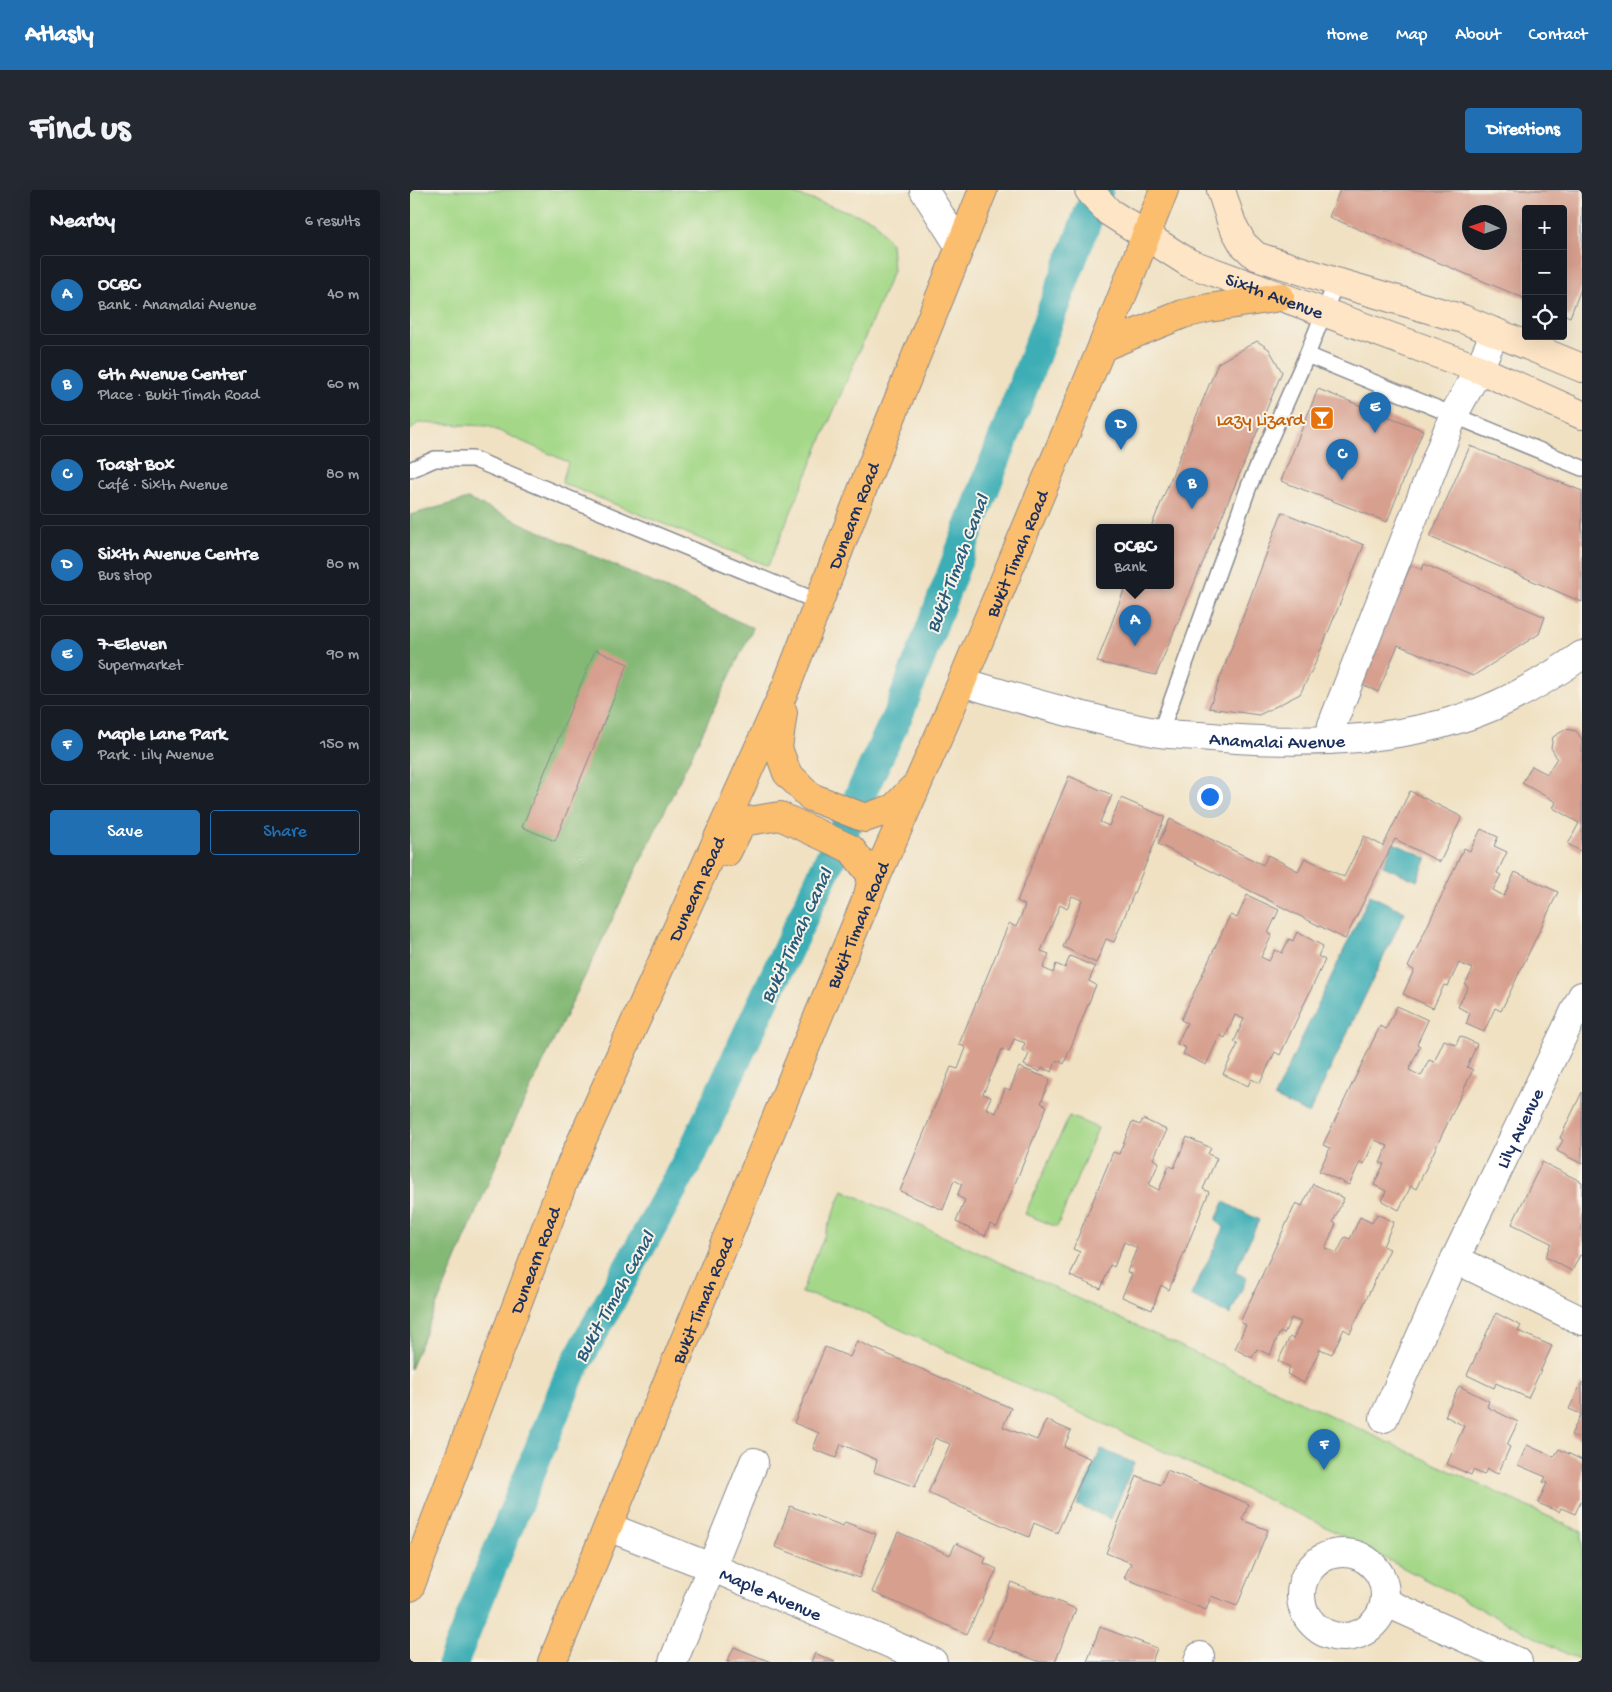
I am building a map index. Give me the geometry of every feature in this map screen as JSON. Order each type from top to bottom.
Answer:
[{"type":"highway","name":"Dunearn Road","points":[[410,1586],[564,1180],[786,687],[983,190]]},
{"type":"highway","name":"Bukit Timah Road","points":[[552,1662],[867,898],[962,682],[1102,347],[1164,190]]},
{"type":"highway","points":[[1102,347],[1183,314],[1280,297]]},
{"type":"highway","points":[[786,687],[778,748],[787,772],[811,797],[865,818],[894,808],[918,782]]},
{"type":"highway","points":[[564,1180],[742,822],[780,816],[851,849],[872,876],[867,898]]},
{"type":"main road","name":"Sixth Avenue","points":[[1089,190],[1109,212],[1189,263],[1479,369],[1582,415]]},
{"type":"main road","name":"Sixth Avenue","points":[[1221,190],[1232,224],[1243,244],[1256,256],[1336,282],[1464,319],[1582,368]]},
{"type":"street","points":[[924,190],[960,247]]},
{"type":"street","points":[[1330,740],[1332,725],[1454,414],[1479,369],[1495,332]]},
{"type":"street","name":"Anamalai Avenue","points":[[962,682],[1032,703],[1160,733],[1242,740],[1330,740],[1399,732],[1457,720],[1487,709],[1558,672],[1582,655]]},
{"type":"street","name":"Lily Avenue","points":[[1384,1418],[1455,1259],[1573,1036],[1582,996]]},
{"type":"street","points":[[1455,1259],[1582,1321]]},
{"type":"street","points":[[673,1662],[754,1462]]},
{"type":"street","name":"Maple Avenue","points":[[608,1527],[710,1567],[933,1662]]},
{"type":"street","points":[[1385,1602],[1518,1662]]},
{"type":"lane","points":[[1160,733],[1249,486],[1307,355],[1336,282]]},
{"type":"lane","points":[[1307,355],[1582,468]]},
{"type":"lane","points":[[410,470],[435,459],[472,459],[819,602]]},
{"type":"green space","points":[[410,190],[782,190],[874,220],[891,244],[893,271],[768,566],[562,483],[568,462],[488,426],[418,423],[410,431]]},
{"type":"green space","points":[[468,499],[753,628],[511,1129],[410,1369],[410,515]]},
{"type":"green space","points":[[1069,1116],[1098,1128],[1057,1227],[1025,1214]]},
{"type":"green space","points":[[843,1190],[1582,1532],[1582,1662],[1320,1524],[843,1303],[801,1293]]},
{"type":"water","points":[[1394,843],[1427,858],[1417,881],[1383,866]]},
{"type":"water","points":[[1370,895],[1405,912],[1309,1114],[1274,1097]]},
{"type":"water","points":[[1224,1202],[1259,1220],[1235,1272],[1247,1278],[1230,1315],[1191,1295],[1224,1228],[1216,1220]]},
{"type":"water","points":[[1101,1449],[1134,1463],[1111,1519],[1077,1505]]},
{"type":"building","points":[[1340,190],[1582,190],[1582,286],[1570,317],[1567,316],[1567,205],[1522,205],[1522,297],[1329,217]]},
{"type":"building","points":[[1257,341],[1269,349],[1282,372],[1156,675],[1097,662],[1124,589],[1174,589],[1174,524],[1152,524],[1218,363]]},
{"type":"building","points":[[1318,389],[1423,430],[1387,522],[1281,481]]},
{"type":"building","points":[[1470,446],[1582,491],[1582,602],[1430,537]]},
{"type":"building","points":[[1282,512],[1364,545],[1315,664],[1300,694],[1259,715],[1209,708]]},
{"type":"building","points":[[1424,564],[1545,617],[1539,634],[1473,676],[1398,645],[1378,692],[1359,683],[1411,565],[1422,570]]},
{"type":"building","points":[[595,650],[628,664],[555,841],[522,827]]},
{"type":"building","points":[[1566,729],[1576,731],[1582,739],[1582,852],[1568,844],[1579,823],[1553,808],[1556,802],[1522,783],[1532,766],[1547,774],[1557,758],[1551,748],[1553,737]]},
{"type":"building","points":[[1069,776],[1112,795],[1100,822],[1109,826],[1121,798],[1165,817],[1114,942],[1106,939],[1096,963],[1063,947],[1082,900],[1072,896],[1067,909],[1060,905],[1041,951],[1049,954],[1043,968],[1053,973],[1056,964],[1065,968],[1070,956],[1095,967],[1089,981],[1096,985],[1064,1064],[1057,1060],[1052,1072],[1042,1068],[1040,1072],[1024,1065],[1029,1054],[1022,1050],[1025,1043],[1014,1039],[1009,1052],[1002,1049],[983,1094],[991,1097],[986,1108],[996,1113],[1005,1088],[1010,1090],[1019,1067],[1050,1079],[1041,1103],[1047,1106],[997,1227],[990,1224],[985,1236],[956,1222],[965,1200],[957,1196],[962,1184],[954,1180],[943,1210],[900,1191],[951,1067],[958,1069],[966,1048],[959,1044],[1009,923],[1016,927],[1021,916],[1025,905],[1017,901]]},
{"type":"building","points":[[1410,791],[1462,817],[1440,862],[1395,839],[1345,939],[1158,844],[1170,819],[1263,865],[1268,855],[1298,871],[1305,858],[1344,877],[1364,836],[1383,846]]},
{"type":"building","points":[[1481,829],[1498,837],[1494,846],[1507,852],[1497,873],[1501,875],[1493,890],[1504,896],[1515,872],[1558,892],[1501,1011],[1495,1008],[1484,1032],[1466,1024],[1470,1013],[1458,1007],[1468,987],[1465,985],[1473,969],[1459,963],[1448,986],[1444,985],[1433,1008],[1403,994],[1414,970],[1408,967],[1464,848],[1470,851]]},
{"type":"building","points":[[1247,895],[1279,910],[1268,933],[1272,935],[1261,957],[1269,961],[1275,950],[1282,953],[1289,939],[1293,941],[1297,932],[1323,946],[1318,956],[1325,960],[1280,1055],[1275,1052],[1260,1083],[1251,1079],[1248,1086],[1223,1074],[1238,1044],[1234,1042],[1244,1019],[1235,1015],[1225,1038],[1220,1035],[1206,1065],[1183,1054],[1186,1048],[1177,1044],[1187,1023],[1181,1020],[1230,915],[1237,918]]},
{"type":"building","points":[[1397,1006],[1428,1020],[1417,1044],[1420,1046],[1409,1070],[1421,1076],[1429,1060],[1434,1062],[1444,1040],[1456,1045],[1460,1036],[1477,1044],[1467,1067],[1473,1070],[1416,1189],[1411,1186],[1399,1210],[1382,1201],[1386,1191],[1374,1185],[1384,1164],[1380,1163],[1388,1146],[1375,1140],[1364,1164],[1360,1162],[1349,1185],[1319,1171],[1330,1148],[1323,1145],[1380,1026],[1386,1029]]},
{"type":"building","points":[[1582,1092],[1582,1164],[1557,1151],[1563,1140],[1560,1138]]},
{"type":"building","points":[[1143,1119],[1167,1130],[1153,1159],[1159,1162],[1149,1185],[1159,1190],[1169,1166],[1174,1168],[1187,1137],[1211,1148],[1208,1154],[1217,1158],[1203,1189],[1209,1192],[1169,1290],[1161,1285],[1152,1310],[1122,1297],[1132,1274],[1127,1272],[1137,1248],[1124,1242],[1114,1267],[1110,1265],[1101,1289],[1070,1276],[1080,1252],[1073,1249],[1113,1152],[1119,1154],[1132,1122],[1140,1125]]},
{"type":"building","points":[[1542,1162],[1582,1182],[1582,1256],[1580,1255],[1572,1271],[1545,1257],[1551,1243],[1512,1224]]},
{"type":"building","points":[[1313,1184],[1344,1198],[1333,1222],[1336,1224],[1325,1248],[1337,1253],[1345,1237],[1350,1239],[1360,1217],[1372,1223],[1377,1214],[1394,1222],[1383,1246],[1390,1249],[1350,1333],[1344,1329],[1332,1354],[1320,1349],[1304,1383],[1287,1374],[1290,1367],[1278,1361],[1290,1337],[1293,1339],[1301,1322],[1291,1318],[1284,1334],[1280,1332],[1270,1355],[1257,1349],[1252,1358],[1235,1349],[1246,1325],[1240,1322],[1296,1203],[1302,1206]]},
{"type":"building","points":[[1496,1313],[1521,1326],[1518,1331],[1552,1346],[1528,1398],[1496,1383],[1494,1388],[1467,1375]]},
{"type":"building","points":[[857,1341],[1011,1408],[1003,1427],[1037,1440],[1046,1420],[1071,1431],[1064,1447],[1091,1459],[1057,1533],[1034,1523],[1029,1537],[928,1493],[950,1444],[935,1438],[915,1487],[874,1472],[877,1460],[841,1444],[836,1458],[813,1449],[819,1433],[794,1423],[825,1347],[850,1357]]},
{"type":"building","points":[[1582,1382],[1582,1440],[1571,1435],[1581,1414],[1569,1409]]},
{"type":"building","points":[[1459,1386],[1489,1401],[1487,1407],[1518,1422],[1507,1445],[1510,1447],[1498,1474],[1487,1469],[1484,1475],[1473,1470],[1471,1475],[1447,1464],[1464,1426],[1445,1416]]},
{"type":"building","points":[[1527,1445],[1554,1457],[1559,1449],[1582,1460],[1582,1499],[1575,1514],[1561,1508],[1559,1512],[1538,1503],[1547,1483],[1543,1482],[1546,1477],[1518,1465]]},
{"type":"building","points":[[1167,1470],[1249,1504],[1242,1520],[1268,1530],[1237,1606],[1211,1596],[1206,1610],[1124,1578],[1131,1563],[1106,1553],[1137,1476],[1161,1485]]},
{"type":"building","points":[[790,1506],[843,1526],[845,1522],[876,1534],[859,1578],[775,1547]]},
{"type":"building","points":[[898,1532],[950,1555],[956,1543],[986,1557],[984,1563],[997,1569],[967,1634],[872,1592]]},
{"type":"building","points":[[1011,1582],[1076,1609],[1055,1662],[1040,1662],[987,1641]]},
{"type":"building","points":[[1100,1627],[1157,1648],[1152,1662],[1087,1662]]},
{"type":"building","points":[[734,1647],[771,1662],[727,1662]]},
{"type":"building","points":[[815,1653],[835,1662],[811,1662]]},
{"type":"waterway","name":"Bukit Timah Canal","points":[[453,1662],[570,1374],[693,1151],[900,710],[1098,190]]},
{"type":"place","name":"Lazy Lizard","points":[[1322,418]]},
{"type":"place","name":"7-Eleven","points":[[1375,433]]},
{"type":"place","name":"Sixth Avenue Centre","points":[[1121,450]]},
{"type":"place","name":"Toast Box","points":[[1342,480]]},
{"type":"place","name":"6th Avenue Center","points":[[1192,509]]},
{"type":"place","name":"OCBC","points":[[1135,646]]},
{"type":"place","name":"Maple Lane Park","points":[[1324,1470]]}]
